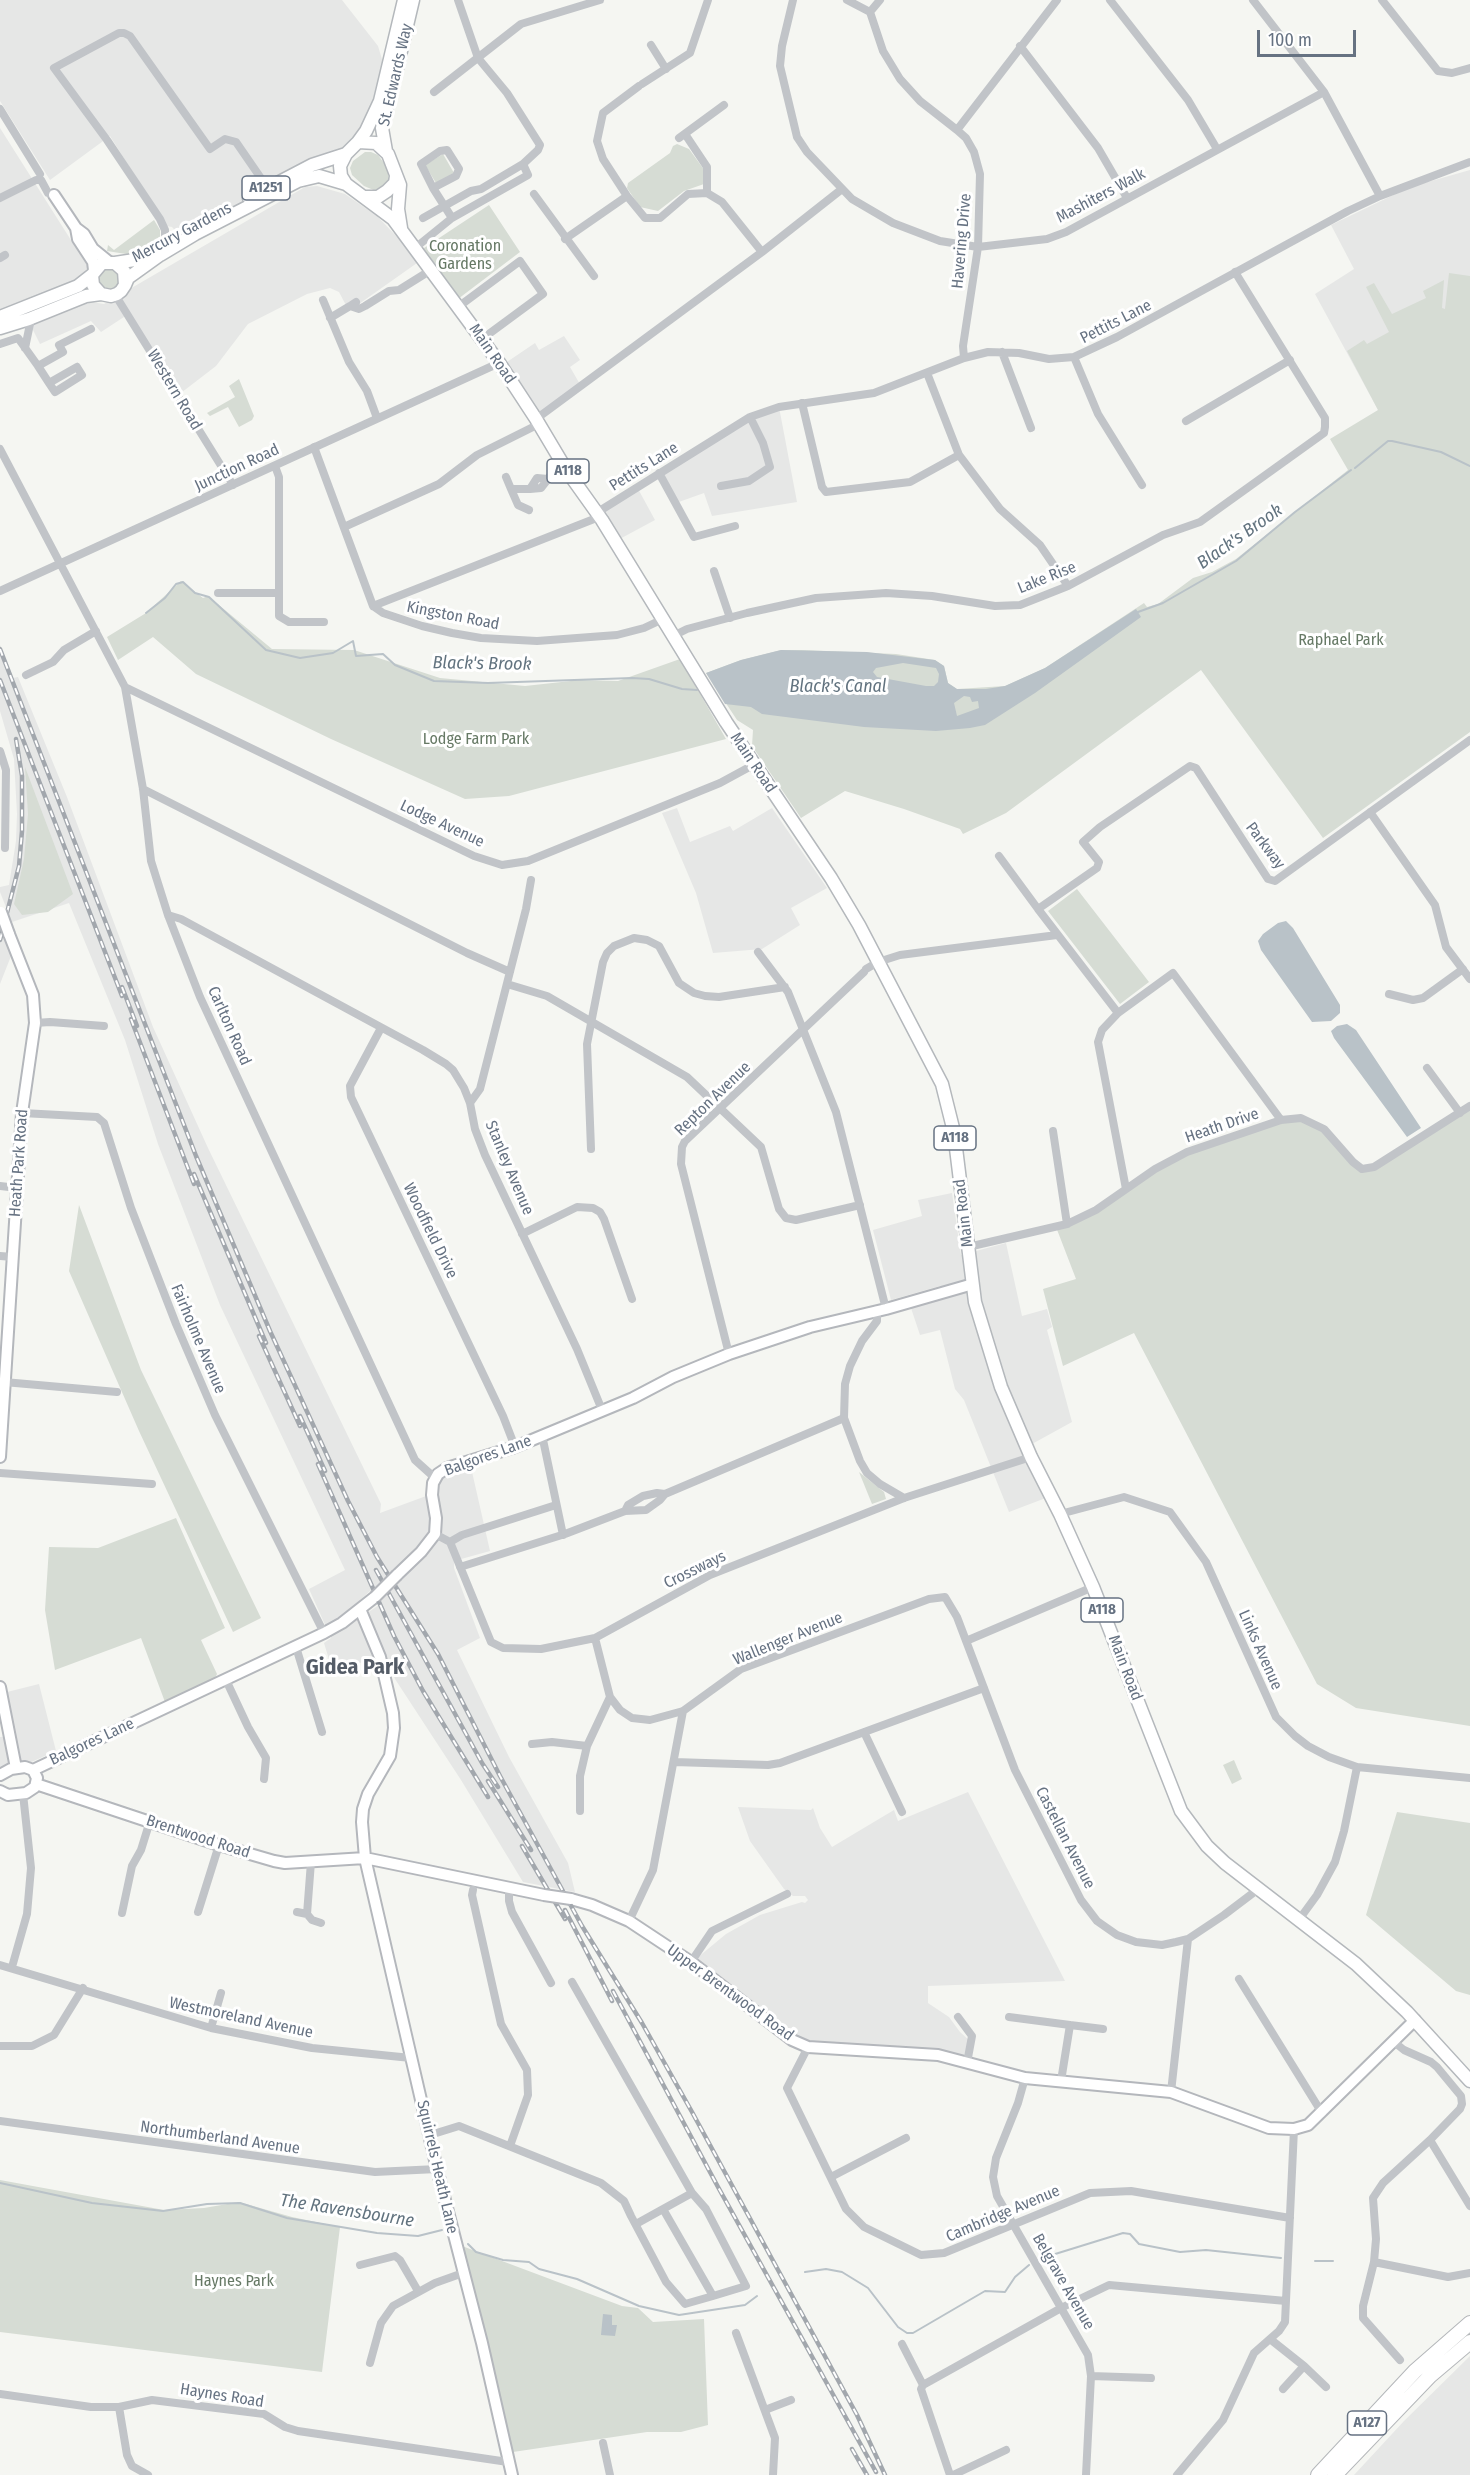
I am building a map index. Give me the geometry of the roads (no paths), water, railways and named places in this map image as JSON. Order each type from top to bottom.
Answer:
[{"type":"highway","name":"A127","points":[[1318,2475],[1415,2371],[1470,2323]]},
{"type":"highway","name":"A127","points":[[1415,2371],[1470,2331]]},
{"type":"highway","name":"A127","points":[[1430,2376],[1438,2364],[1470,2331]]},
{"type":"highway","name":"A127","points":[[1335,2475],[1430,2376],[1470,2342]]},
{"type":"main road","name":"St. Edwards Way","points":[[358,142],[374,117],[380,101],[404,0]]},
{"type":"main road","name":"St. Edwards Way","points":[[386,151],[382,128],[413,0]]},
{"type":"main road","points":[[346,184],[340,171],[345,154],[358,142],[372,141],[386,151],[400,190],[398,209],[401,229]]},
{"type":"main road","name":"Mercury Gardens","points":[[112,263],[141,258],[267,187],[312,165],[345,154]]},
{"type":"main road","name":"Mercury Gardens","points":[[121,290],[128,278],[138,270],[195,234],[298,181],[319,176],[346,184]]},
{"type":"main road","points":[[365,197],[378,197],[387,191],[395,183],[396,176]]},
{"type":"main road","name":"A118","points":[[346,184],[388,213],[401,229]]},
{"type":"main road","name":"Main Road","points":[[401,229],[482,339],[538,421],[720,712],[831,878],[942,1084],[954,1132],[975,1302],[1001,1387],[1031,1457],[1093,1587],[1181,1811],[1207,1846],[1257,1890],[1356,1964],[1415,2020],[1470,2080]]},
{"type":"main road","name":"A1251","points":[[0,317],[78,286],[102,263],[112,263]]},
{"type":"main road","points":[[0,328],[86,296],[101,294],[111,296],[121,290],[124,272],[112,263]]},
{"type":"main road","points":[[93,273],[93,285],[101,294]]},
{"type":"street","points":[[423,218],[471,191],[481,189],[523,164],[538,150],[540,145],[507,93],[478,58],[458,0]]},
{"type":"street","points":[[434,92],[521,24],[600,0]]},
{"type":"street","points":[[708,0],[690,52],[641,85],[600,117],[598,147],[627,196],[645,218],[660,218],[688,194],[706,193],[722,202],[762,252]]},
{"type":"street","name":"Mashiters Walk","points":[[793,0],[782,46],[780,66],[789,112],[797,137],[807,152],[852,199],[871,211],[940,241],[978,247],[1047,239],[1066,232],[1217,148],[1324,92]]},
{"type":"street","points":[[846,0],[870,12],[880,0]]},
{"type":"street","points":[[957,129],[1057,0]]},
{"type":"street","points":[[1110,0],[1188,100],[1217,148]]},
{"type":"street","points":[[1253,0],[1324,92],[1380,196]]},
{"type":"street","points":[[1382,0],[1438,71],[1452,73],[1470,68]]},
{"type":"street","name":"Havering Drive","points":[[870,12],[884,51],[900,79],[920,101],[966,138],[974,152],[980,174],[978,247],[963,346],[964,358]]},
{"type":"street","points":[[165,243],[165,230],[160,219],[107,140],[54,68],[119,33],[130,36],[210,149],[225,139],[236,142],[267,187]]},
{"type":"street","points":[[651,45],[666,69]]},
{"type":"street","points":[[1020,46],[1098,148],[1127,198]]},
{"type":"street","points":[[706,193],[707,167],[682,136],[724,105]]},
{"type":"street","points":[[0,110],[41,177],[48,193],[54,195],[93,249],[112,263]]},
{"type":"street","points":[[434,188],[456,177],[459,169],[447,150],[440,151],[422,164],[434,188],[452,218]]},
{"type":"street","name":"Pettits Lane","points":[[374,606],[594,519],[601,510],[750,417],[779,407],[874,393],[964,358],[988,352],[1049,359],[1074,357],[1117,337],[1380,196],[1470,162]]},
{"type":"street","points":[[415,248],[452,218],[528,175],[523,164]]},
{"type":"street","points":[[0,198],[41,177]]},
{"type":"street","points":[[619,183],[628,177]]},
{"type":"street","points":[[344,527],[439,484],[477,455],[538,421],[842,189]]},
{"type":"street","points":[[534,194],[594,276]]},
{"type":"street","points":[[565,239],[627,196]]},
{"type":"street","points":[[76,228],[78,239],[93,262],[93,273]]},
{"type":"street","points":[[458,307],[520,261],[543,294],[482,339]]},
{"type":"street","points":[[330,318],[353,306],[365,306],[388,291],[399,290],[430,270]]},
{"type":"street","points":[[1186,421],[1290,360],[1235,272]]},
{"type":"street","name":"Western Road","points":[[121,290],[119,301],[233,485]]},
{"type":"street","points":[[322,300],[349,362],[367,391],[377,418]]},
{"type":"street","points":[[25,348],[29,319]]},
{"type":"street","points":[[38,366],[63,352],[58,345],[91,329]]},
{"type":"street","points":[[0,344],[18,338],[49,383]]},
{"type":"street","points":[[1002,352],[1031,428]]},
{"type":"street","points":[[1074,357],[1098,414],[1142,485]]},
{"type":"street","name":"Junction Road","points":[[0,591],[484,369],[496,359]]},
{"type":"street","name":"Lake Rise","points":[[673,636],[687,629],[816,598],[885,593],[932,596],[994,606],[1020,605],[1068,586],[1163,535],[1200,522],[1324,433],[1325,418],[1290,360]]},
{"type":"street","points":[[927,373],[959,455],[1000,508],[1040,545],[1068,586]]},
{"type":"street","points":[[802,403],[822,487],[826,492],[910,482],[959,455]]},
{"type":"street","points":[[721,486],[749,481],[770,467],[763,443],[750,417]]},
{"type":"street","points":[[314,447],[374,606]]},
{"type":"street","name":"Carlton Road","points":[[0,449],[125,687],[143,789],[151,861],[168,915],[200,997],[415,1460],[435,1478]]},
{"type":"street","points":[[274,466],[279,477],[279,616],[283,620],[324,622]]},
{"type":"street","points":[[511,489],[541,488],[554,469],[566,469]]},
{"type":"street","points":[[658,473],[694,537],[735,526]]},
{"type":"street","points":[[506,477],[518,505],[529,510]]},
{"type":"street","points":[[518,505],[528,489]]},
{"type":"street","points":[[714,571],[730,618]]},
{"type":"street","points":[[218,593],[279,593]]},
{"type":"street","name":"Kingston Road","points":[[374,606],[394,618],[422,626],[482,638],[511,640],[617,635],[644,628],[663,619]]},
{"type":"street","points":[[26,675],[53,662],[64,650],[96,631]]},
{"type":"street","name":"Lodge Avenue","points":[[125,687],[474,856],[502,865],[528,861],[720,783],[755,764]]},
{"type":"street","name":"Parkway","points":[[1038,909],[1097,868],[1099,862],[1083,840],[1190,766],[1196,768],[1268,879],[1273,881],[1470,740]]},
{"type":"street","points":[[0,751],[6,770],[5,848]]},
{"type":"street","points":[[143,789],[467,953],[510,972]]},
{"type":"street","points":[[1370,812],[1435,905],[1446,947],[1470,979]]},
{"type":"street","points":[[999,856],[1118,1013]]},
{"type":"street","points":[[470,1103],[480,1089],[531,889],[531,880]]},
{"type":"street","name":"Heath Park Road","points":[[0,910],[33,995],[35,1023],[22,1113],[13,1257],[4,1335],[0,1457]]},
{"type":"street","name":"Stanley Avenue","points":[[168,915],[181,919],[446,1064],[459,1078],[470,1103],[478,1140],[577,1349],[602,1410]]},
{"type":"street","name":"Repton Avenue","points":[[729,1354],[680,1158],[686,1140],[865,970],[878,962],[900,956],[1057,935]]},
{"type":"street","points":[[591,1149],[587,1044],[603,962],[607,953],[614,946],[634,938],[647,940],[659,946],[679,983],[694,993],[719,997],[785,987]]},
{"type":"street","points":[[758,952],[785,987],[836,1112],[860,1205],[882,1310],[862,1341],[850,1366],[845,1384],[844,1418],[860,1461],[867,1473],[880,1484],[904,1498]]},
{"type":"street","points":[[1389,994],[1413,1000],[1424,998],[1463,969]]},
{"type":"street","points":[[1126,1189],[1098,1042],[1102,1030],[1118,1013],[1173,973],[1281,1120]]},
{"type":"street","points":[[507,984],[543,994],[687,1077],[761,1147],[779,1209],[786,1218],[796,1220],[860,1205]]},
{"type":"street","points":[[35,1023],[104,1026]]},
{"type":"street","name":"Woodfield Drive","points":[[381,1028],[350,1086],[351,1097],[503,1416],[515,1447]]},
{"type":"street","points":[[1427,1068],[1460,1113]]},
{"type":"street","name":"Heath Drive","points":[[968,1247],[1067,1224],[1096,1210],[1155,1169],[1187,1152],[1281,1120],[1301,1118],[1324,1129],[1362,1169],[1374,1167],[1470,1106]]},
{"type":"street","name":"Fairholme Avenue","points":[[22,1113],[97,1117],[104,1123],[131,1208],[176,1324],[215,1415],[324,1633]]},
{"type":"street","points":[[1053,1131],[1067,1224]]},
{"type":"street","points":[[0,1186],[17,1188]]},
{"type":"street","points":[[522,1234],[577,1207],[593,1208],[600,1212],[632,1299]]},
{"type":"street","points":[[0,1256],[13,1257]]},
{"type":"street","name":"Balgores Lane","points":[[33,1770],[296,1647],[324,1633],[360,1609],[422,1552],[435,1534],[436,1518],[432,1488],[435,1478],[447,1467],[515,1447],[729,1354],[810,1327],[882,1310],[973,1284]]},
{"type":"street","points":[[4,1382],[117,1392]]},
{"type":"street","points":[[460,1567],[563,1535],[625,1511],[646,1510],[665,1494],[844,1418]]},
{"type":"street","points":[[542,1436],[563,1535]]},
{"type":"street","name":"Crossways","points":[[450,1542],[491,1642],[496,1646],[541,1649],[595,1638],[710,1575],[904,1498],[1031,1457]]},
{"type":"street","points":[[0,1473],[152,1484]]},
{"type":"street","points":[[625,1511],[628,1505],[642,1496],[665,1494]]},
{"type":"street","name":"Links Avenue","points":[[1060,1514],[1124,1497],[1170,1512],[1206,1562],[1276,1717],[1295,1736],[1329,1757],[1357,1767],[1470,1778]]},
{"type":"street","points":[[435,1534],[450,1542],[462,1535],[556,1506]]},
{"type":"street","points":[[966,1641],[1093,1587]]},
{"type":"street","name":"Castellan Avenue","points":[[945,1597],[957,1617],[1015,1770],[1090,1914],[1108,1929],[1136,1942],[1162,1945],[1188,1939],[1257,1890]]},
{"type":"street","name":"Wallenger Avenue","points":[[610,1697],[620,1710],[632,1718],[650,1720],[683,1711],[741,1669],[929,1599],[945,1597]]},
{"type":"street","name":"Squirrels Heath Lane","points":[[360,1609],[380,1657],[393,1713],[394,1728],[390,1756],[368,1794],[363,1809],[365,1858],[437,2169],[482,2343],[512,2475]]},
{"type":"street","points":[[580,1811],[580,1776],[586,1746],[610,1697],[595,1638]]},
{"type":"street","points":[[296,1647],[322,1732]]},
{"type":"street","points":[[226,1680],[248,1727],[266,1758],[264,1779]]},
{"type":"street","points":[[0,1687],[16,1768]]},
{"type":"street","points":[[674,1762],[768,1766],[984,1688]]},
{"type":"street","points":[[629,1921],[653,1870],[683,1711]]},
{"type":"street","points":[[864,1732],[903,1812]]},
{"type":"street","points":[[532,1744],[552,1742],[586,1746]]},
{"type":"street","points":[[0,1775],[25,1767],[33,1770],[37,1778],[32,1790],[22,1794],[8,1795],[0,1791]]},
{"type":"street","points":[[1298,1921],[1317,1895],[1335,1862],[1357,1767]]},
{"type":"street","name":"Brentwood Road","points":[[36,1784],[219,1845],[285,1863],[365,1858]]},
{"type":"street","points":[[12,1966],[27,1914],[31,1868],[22,1794]]},
{"type":"street","points":[[122,1913],[132,1866],[141,1850],[150,1821]]},
{"type":"street","points":[[198,1912],[219,1845]]},
{"type":"street","name":"Upper Brentwood Road","points":[[365,1858],[592,1905],[629,1921],[691,1962],[792,2040],[808,2047],[938,2055],[1025,2078],[1171,2092],[1269,2128],[1294,2129]]},
{"type":"street","points":[[307,1914],[311,1862]]},
{"type":"street","points":[[509,1888],[512,1912],[551,1983]]},
{"type":"street","points":[[473,1890],[473,1900],[501,2024],[527,2070],[528,2095],[510,2145]]},
{"type":"street","points":[[691,1962],[712,1931],[787,1894]]},
{"type":"street","points":[[297,1912],[307,1914],[312,1920],[321,1923]]},
{"type":"street","points":[[1171,2092],[1188,1939]]},
{"type":"street","name":"Westmoreland Avenue","points":[[0,1965],[12,1966],[211,2028],[312,2048],[411,2058]]},
{"type":"street","points":[[1239,1979],[1322,2113]]},
{"type":"street","points":[[430,2135],[459,2126],[601,2183],[624,2201],[666,2282],[685,2304],[746,2286],[706,2209],[692,2193],[572,1982]]},
{"type":"street","points":[[0,2046],[32,2046],[54,2035],[83,1988]]},
{"type":"street","points":[[211,2028],[221,1993]]},
{"type":"street","points":[[1010,2017],[1103,2029]]},
{"type":"street","points":[[958,2018],[972,2036],[967,2063]]},
{"type":"street","points":[[1177,2475],[1223,2420],[1254,2353],[1279,2331],[1284,2322],[1294,2129],[1308,2125],[1322,2113],[1415,2020]]},
{"type":"street","points":[[1061,2081],[1070,2025]]},
{"type":"street","points":[[1394,2042],[1404,2050],[1431,2062],[1461,2096],[1460,2109],[1377,2189],[1373,2198],[1376,2240],[1374,2262],[1363,2306],[1363,2318],[1400,2360]]},
{"type":"street","name":"Cambridge Avenue","points":[[808,2047],[787,2088],[846,2209],[864,2227],[921,2255],[944,2253],[1090,2193],[1131,2191],[1290,2218]]},
{"type":"street","name":"Belgrave Avenue","points":[[1025,2078],[1018,2103],[996,2158],[993,2177],[997,2196],[1063,2307],[1088,2355],[1091,2376],[1086,2475]]},
{"type":"street","name":"Northumberland Avenue","points":[[0,2121],[375,2172],[437,2169]]},
{"type":"street","points":[[831,2177],[906,2138]]},
{"type":"street","points":[[1430,2140],[1469,2203]]},
{"type":"street","points":[[636,2224],[692,2193]]},
{"type":"street","points":[[663,2209],[713,2296]]},
{"type":"street","points":[[360,2265],[395,2256],[400,2260],[418,2291]]},
{"type":"street","points":[[1374,2262],[1448,2277],[1470,2273]]},
{"type":"street","points":[[370,2363],[381,2323],[393,2306],[449,2276],[463,2273]]},
{"type":"street","points":[[1006,2450],[952,2475],[921,2390],[923,2385],[1063,2307],[1109,2285],[1286,2301]]},
{"type":"street","points":[[736,2333],[775,2438],[773,2475]]},
{"type":"street","points":[[1270,2339],[1326,2387]]},
{"type":"street","points":[[902,2344],[923,2385]]},
{"type":"street","points":[[1283,2389],[1304,2366]]},
{"type":"street","points":[[1091,2376],[1151,2378]]},
{"type":"street","name":"Haynes Road","points":[[0,2394],[91,2408],[119,2407],[152,2400],[264,2414],[285,2427],[298,2431],[508,2462]]},
{"type":"street","points":[[765,2409],[791,2400]]},
{"type":"street","points":[[119,2407],[127,2455],[132,2466],[148,2475]]},
{"type":"street","points":[[603,2443],[610,2475]]},
{"type":"water","name":"Black's Canal","points":[[1136,609],[1141,617],[1035,693],[985,725],[970,728],[936,731],[864,727],[762,714],[751,707],[725,704],[706,673],[741,660],[781,650],[867,652],[935,660],[944,666],[948,683],[957,689],[986,689],[1005,686],[1045,668]],"holes":[[[903,663],[936,668],[939,674],[938,682],[934,686],[926,686],[877,677],[873,672],[876,668]],[[964,696],[970,697],[972,702],[978,701],[979,708],[957,716],[954,703]]]},
{"type":"water","points":[[1286,921],[1293,928],[1340,1005],[1340,1013],[1331,1021],[1312,1022],[1261,950],[1258,941],[1263,934],[1278,923]]},
{"type":"water","points":[[1347,1024],[1356,1030],[1421,1128],[1407,1137],[1334,1038],[1331,1031],[1337,1026]]},
{"type":"water","points":[[603,2314],[612,2315],[612,2325],[617,2325],[615,2336],[601,2335]]},
{"type":"waterway","name":"Black's Brook","points":[[1355,468],[1388,441],[1441,452],[1470,466]]},
{"type":"waterway","name":"Black's Brook","points":[[1138,612],[1163,603],[1236,561],[1295,512],[1351,470]]},
{"type":"waterway","name":"Black's Brook","points":[[146,613],[165,598],[176,584],[183,582],[195,593],[209,597],[266,650],[300,658],[333,653],[353,641],[356,656],[383,654],[395,665],[434,681],[488,683],[632,678],[649,679],[682,689],[697,690]]},
{"type":"waterway","name":"The Ravensbourne","points":[[0,2183],[92,2203],[163,2211],[207,2204],[240,2203],[287,2218],[377,2233],[418,2236],[442,2230]]},
{"type":"waterway","name":"The Ravensbourne","points":[[1039,2259],[1123,2233],[1130,2234],[1139,2244],[1180,2252],[1206,2250],[1281,2258]]},
{"type":"waterway","name":"The Ravensbourne","points":[[468,2244],[476,2252],[503,2260],[529,2262],[539,2269],[577,2279],[639,2306],[679,2315],[745,2305],[757,2296]]},
{"type":"waterway","name":"The Ravensbourne","points":[[1315,2261],[1333,2261]]},
{"type":"waterway","name":"The Ravensbourne","points":[[805,2272],[826,2269],[842,2272],[868,2288],[898,2327],[907,2333],[913,2333],[985,2291],[1005,2292],[1015,2277],[1029,2265]]},
{"type":"railway","points":[[0,649],[196,1156],[270,1331],[348,1501],[377,1557],[438,1654],[500,1776],[582,1926],[642,2023],[692,2112],[857,2415],[885,2475]]},
{"type":"railway","points":[[0,680],[122,996]]},
{"type":"railway","points":[[0,940],[19,866],[22,831],[22,776],[16,739]]},
{"type":"railway","points":[[122,987],[137,1026]]},
{"type":"railway","points":[[131,1019],[194,1184]]},
{"type":"railway","points":[[194,1174],[266,1343]]},
{"type":"railway","points":[[259,1336],[300,1426]]},
{"type":"railway","points":[[300,1416],[325,1471]]},
{"type":"railway","points":[[318,1464],[394,1636],[423,1691],[488,1797]]},
{"type":"railway","points":[[376,1570],[482,1763],[498,1787]]},
{"type":"railway","points":[[488,1781],[531,1850]]},
{"type":"railway","points":[[522,1846],[565,1919]]},
{"type":"railway","points":[[565,1910],[612,2001]]},
{"type":"railway","points":[[613,1991],[718,2187],[876,2472]]},
{"type":"railway","points":[[852,2449],[867,2475]]},
{"type":"district","name":"Gidea Park","points":[[355,1668]]},
{"type":"park label","name":"Coronation Gardens","points":[[465,256]]},
{"type":"park label","name":"Raphael Park","points":[[1341,641]]},
{"type":"park label","name":"Lodge Farm Park","points":[[476,740]]},
{"type":"park label","name":"Haynes Park","points":[[234,2282]]}]
